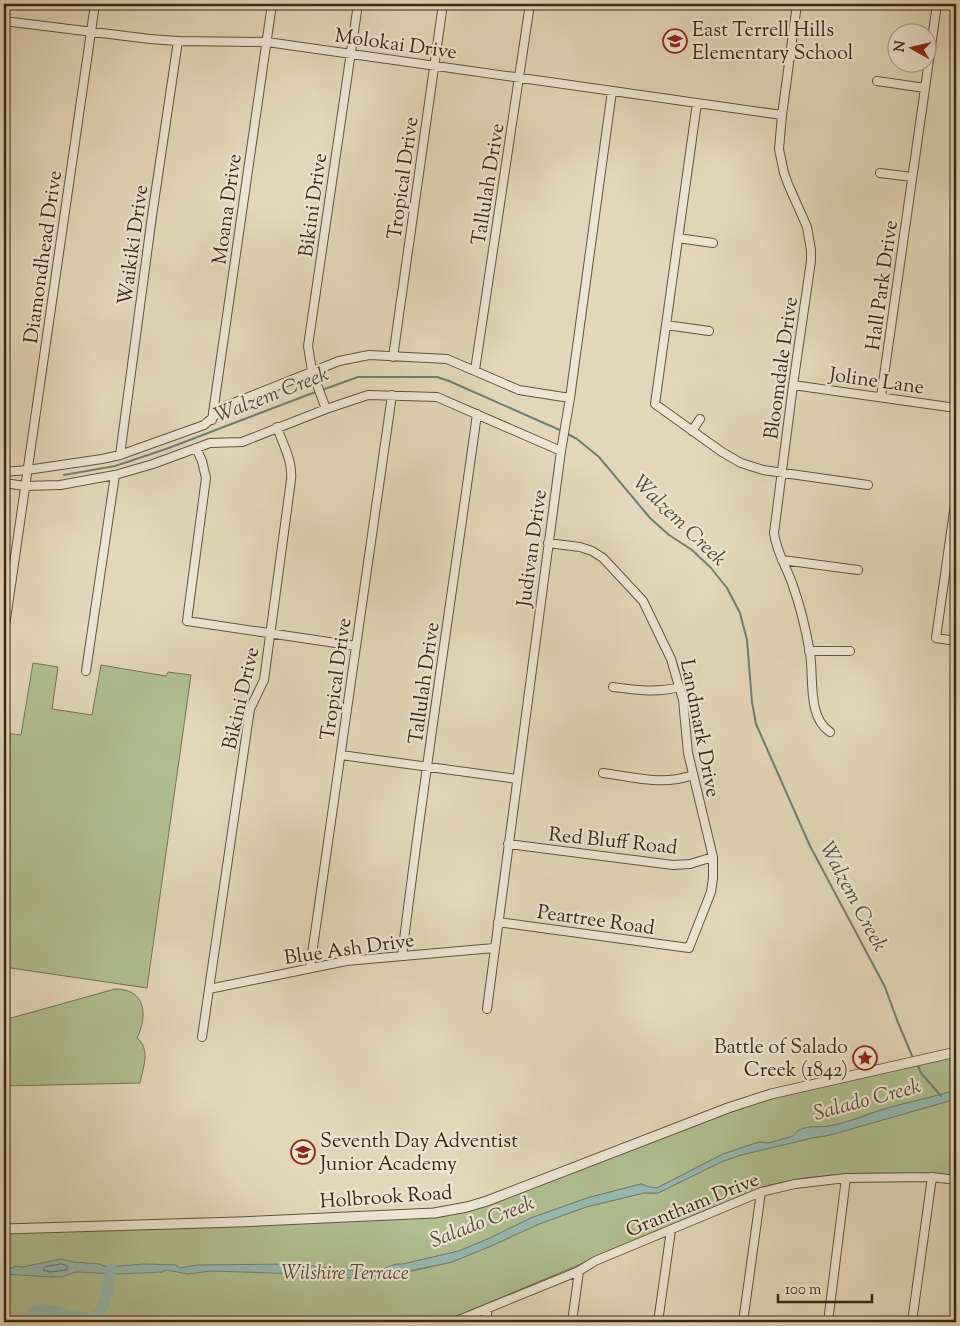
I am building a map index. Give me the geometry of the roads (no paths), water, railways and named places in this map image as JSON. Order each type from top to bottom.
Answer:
[{"type":"street","name":"Diamondhead Drive","points":[[4,633],[95,4]]},
{"type":"street","name":"Moana Drive","points":[[212,420],[272,4]]},
{"type":"street","name":"Bikini Drive","points":[[326,408],[312,371],[308,346],[358,4]]},
{"type":"street","name":"Tropical Drive","points":[[393,356],[443,4]]},
{"type":"street","name":"Tallulah Drive","points":[[475,370],[530,4]]},
{"type":"street","name":"Bloomdale Drive","points":[[797,4],[779,137],[782,167],[803,216],[809,238],[811,261],[774,532],[782,560],[793,585],[809,651],[816,712],[824,728],[830,732]]},
{"type":"street","name":"Hall Park Drive","points":[[881,398],[937,4]]},
{"type":"street","name":"Molokai Drive","points":[[4,21],[91,33],[178,41],[267,42],[782,115]]},
{"type":"street","name":"Waikiki Drive","points":[[120,455],[178,41]]},
{"type":"street","points":[[877,81],[925,88]]},
{"type":"street","name":"Judivan Drive","points":[[487,1010],[560,451],[568,412],[612,91]]},
{"type":"street","points":[[697,103],[655,404],[741,463],[764,470],[868,485]]},
{"type":"street","points":[[880,172],[912,177]]},
{"type":"street","points":[[678,238],[713,243]]},
{"type":"street","points":[[666,325],[709,331]]},
{"type":"street","points":[[4,472],[120,455],[190,431],[212,420],[226,406],[312,371],[359,356],[442,358],[528,392],[570,398]]},
{"type":"street","name":"Joline Lane","points":[[793,385],[956,408]]},
{"type":"street","points":[[4,483],[25,486],[60,485],[115,475],[153,464],[210,443],[242,442],[326,408],[368,395],[437,397],[560,451]]},
{"type":"street","name":"Tropical Drive","points":[[310,968],[392,395]]},
{"type":"street","name":"Tallulah Drive","points":[[402,956],[417,833],[478,414]]},
{"type":"street","points":[[692,431],[700,419]]},
{"type":"street","name":"Bikini Drive","points":[[202,1037],[250,709],[264,680],[292,471],[290,461],[276,427]]},
{"type":"street","points":[[196,448],[202,461],[206,478],[186,621],[356,646]]},
{"type":"street","points":[[86,671],[115,475]]},
{"type":"street","points":[[956,497],[936,638],[956,641]]},
{"type":"street","name":"Landmark Drive","points":[[548,543],[580,547],[603,558],[640,596],[667,648],[680,687],[684,706],[686,741],[713,857],[711,892],[689,948]]},
{"type":"street","points":[[782,560],[858,570]]},
{"type":"street","points":[[809,651],[850,651]]},
{"type":"street","points":[[613,687],[662,692],[680,687]]},
{"type":"street","points":[[341,755],[517,779]]},
{"type":"street","points":[[603,773],[662,781],[681,779],[693,775]]},
{"type":"street","name":"Red Bluff Road","points":[[508,844],[673,865],[690,864],[713,857]]},
{"type":"street","name":"Peartree Road","points":[[498,922],[689,948]]},
{"type":"street","name":"Blue Ash Drive","points":[[209,989],[346,961],[494,948]]},
{"type":"street","name":"Holbrook Road","points":[[4,1229],[237,1222],[446,1211],[467,1207],[498,1197],[728,1108],[771,1094],[956,1052]]},
{"type":"street","points":[[912,1322],[932,1177]]},
{"type":"street","name":"Grantham Drive","points":[[454,1322],[579,1271],[595,1260],[761,1192],[795,1184],[846,1178],[932,1177],[956,1180]]},
{"type":"street","points":[[828,1322],[846,1178]]},
{"type":"street","points":[[743,1322],[761,1192]]},
{"type":"street","points":[[658,1322],[671,1230]]},
{"type":"street","points":[[572,1322],[579,1271]]},
{"type":"street","points":[[486,1322],[488,1308]]},
{"type":"water","points":[[956,1090],[956,1099],[830,1135],[741,1155],[721,1162],[658,1193],[644,1193],[586,1207],[539,1224],[452,1262],[394,1274],[375,1280],[301,1274],[211,1271],[188,1274],[166,1270],[162,1272],[118,1274],[76,1272],[62,1277],[4,1274],[4,1267],[22,1267],[62,1259],[73,1262],[100,1264],[107,1267],[145,1264],[176,1265],[180,1268],[196,1265],[296,1264],[365,1272],[378,1271],[396,1264],[459,1251],[531,1218],[587,1198],[641,1184],[657,1188],[723,1154],[759,1142],[769,1143],[793,1136],[804,1128],[842,1123],[890,1107]]},
{"type":"waterway","name":"Walzem Creek","points":[[322,390],[358,377],[437,377],[562,431]]},
{"type":"waterway","name":"Walzem Creek","points":[[64,475],[115,466],[166,449],[318,391]]},
{"type":"waterway","name":"Walzem Creek","points":[[566,433],[577,439],[599,457],[650,518],[669,535],[692,550],[711,568],[727,588],[740,613],[747,640],[752,702],[756,724],[810,846],[885,987],[913,1058]]},
{"type":"waterway","name":"Walzem Creek","points":[[917,1064],[921,1073],[941,1096]]},
{"type":"waterway","points":[[25,1322],[33,1313],[39,1310],[58,1311],[66,1315],[93,1319],[98,1315],[104,1303],[111,1269]]},
{"type":"place","name":"East Terrell Hills Elementary School","points":[[675,41]]},
{"type":"place","name":"Battle of Salado Creek (1842)","points":[[865,1058]]},
{"type":"place","name":"Seventh Day Adventist Junior Academy","points":[[303,1152]]},
{"type":"water label","name":"Salado Creek","points":[[867,1099]]},
{"type":"water label","name":"Salado Creek","points":[[482,1221]]},
{"type":"park label","name":"Wilshire Terrace","points":[[345,1272]]}]
